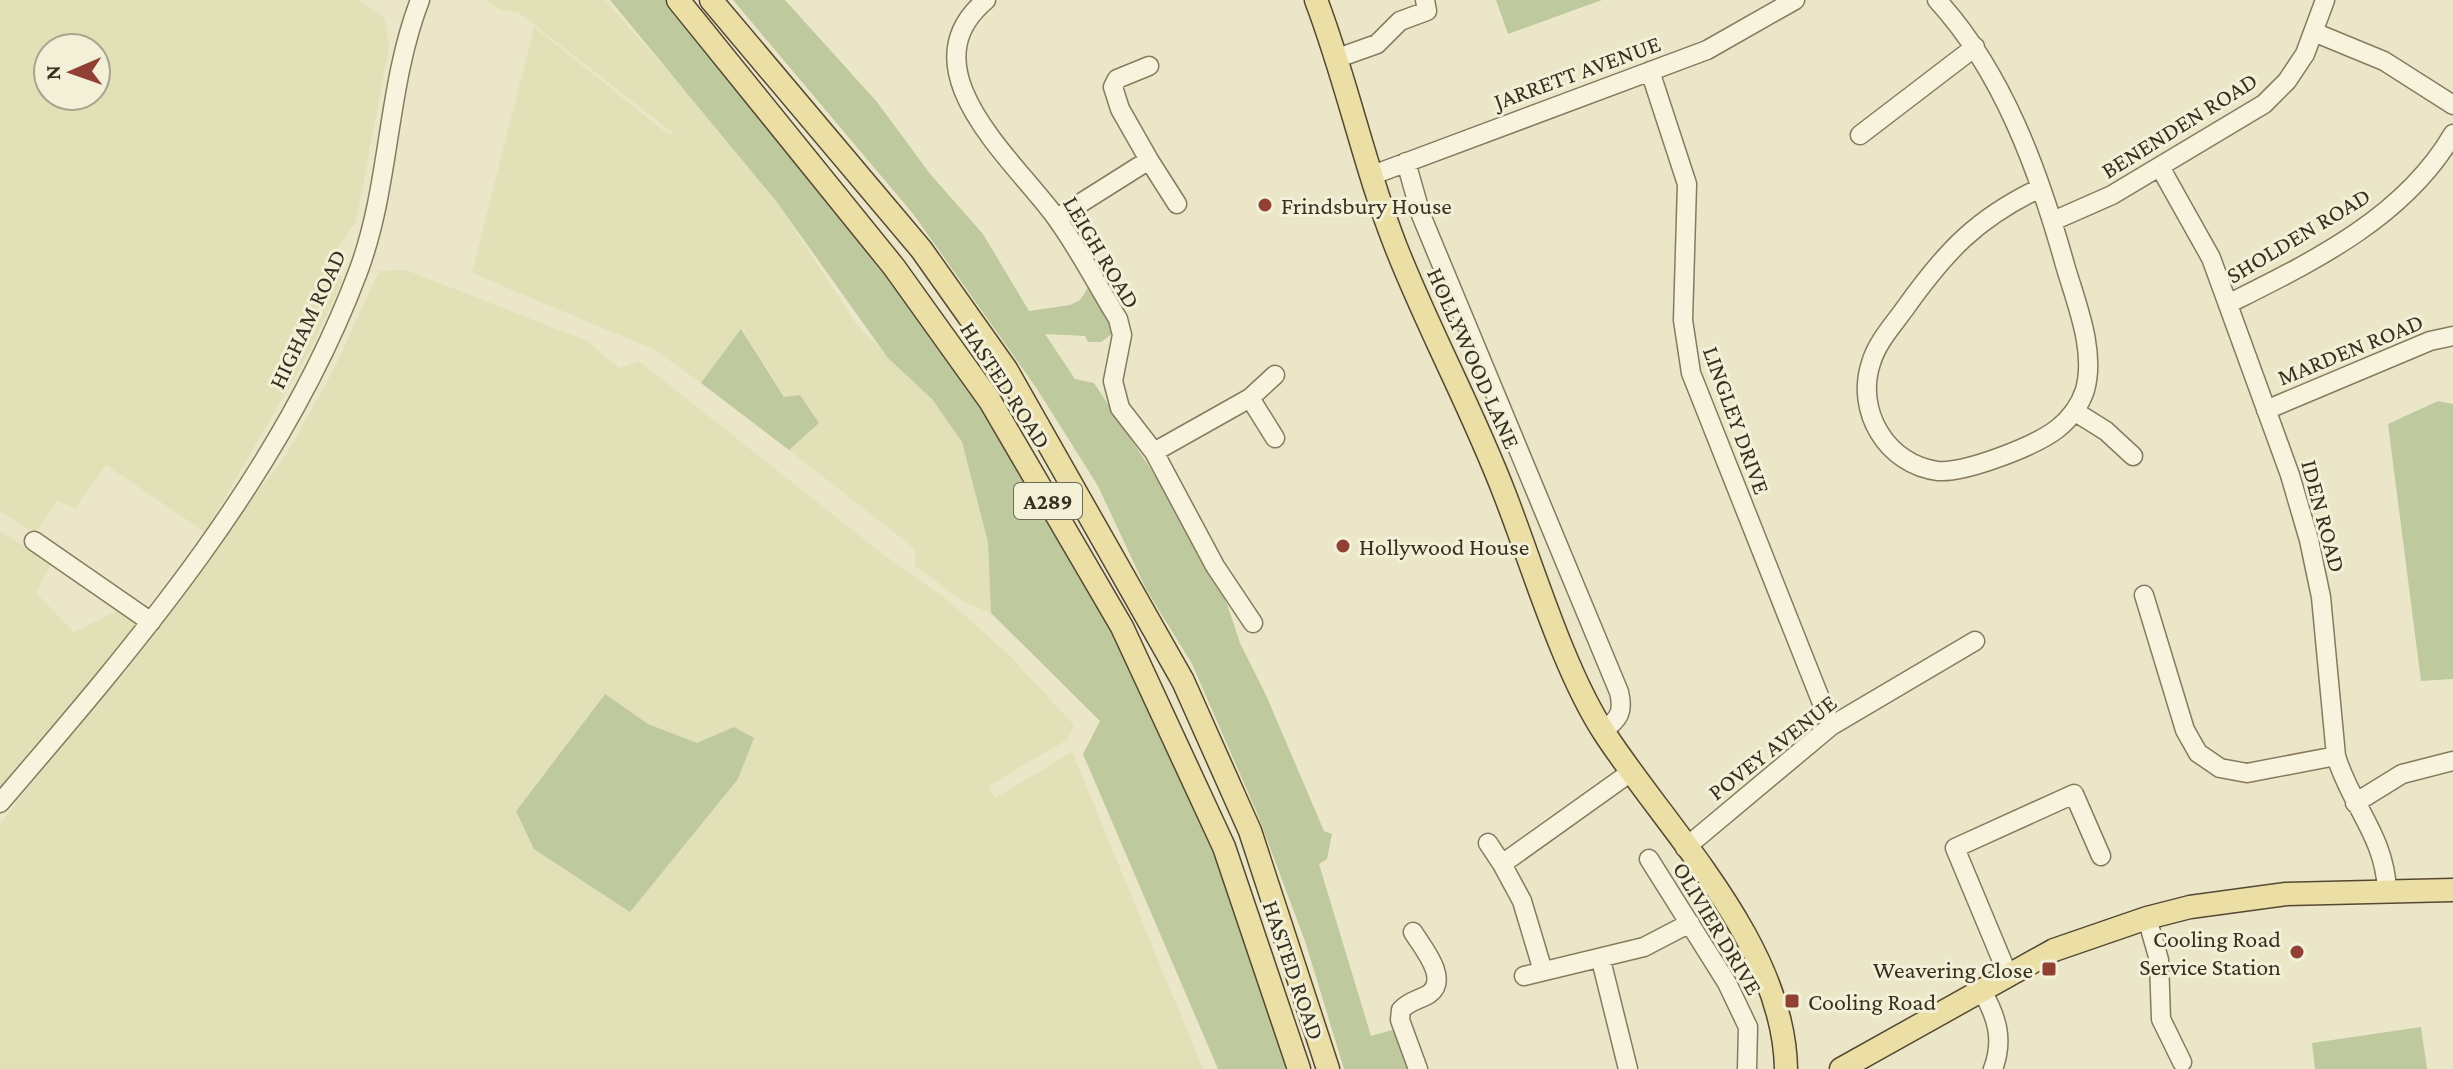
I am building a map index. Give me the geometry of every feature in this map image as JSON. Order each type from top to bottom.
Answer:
[{"type":"main road","name":"HASTED ROAD","points":[[678,0],[894,267],[981,389],[1122,627],[1224,847],[1299,1069]]},
{"type":"main road","name":"HASTED ROAD","points":[[711,0],[921,249],[1006,369],[1183,681],[1250,831],[1328,1069]]},
{"type":"main road","name":"HOLLYWOOD LANE","points":[[1316,0],[1370,176],[1397,249],[1501,485],[1571,664],[1603,731],[1737,924],[1766,977],[1782,1031],[1786,1069]]},
{"type":"main road","points":[[1841,1069],[2054,950],[2147,918],[2241,899],[2453,890]]},
{"type":"street","name":"HIGHAM ROAD","points":[[0,803],[151,622],[224,524],[272,449],[357,274],[379,186],[392,99],[420,0]]},
{"type":"street","name":"LEIGH ROAD","points":[[986,0],[963,26],[956,47],[962,93],[1057,218],[1118,319],[1122,335],[1113,381],[1120,408],[1154,452],[1215,566],[1253,623]]},
{"type":"street","points":[[1335,59],[1377,44],[1400,21],[1427,11],[1425,0]]},
{"type":"street","name":"JARRETT AVENUE","points":[[1370,176],[1707,50],[1795,0]]},
{"type":"street","points":[[1937,0],[1975,47],[1998,89],[2040,188],[2053,221],[2088,354],[2087,380],[2074,411],[2048,435],[1964,468],[1937,471],[1906,460],[1888,446],[1875,427],[1866,395],[1868,372],[1875,351],[1946,252],[1993,212],[2040,188]]},
{"type":"street","name":"BENENDEN ROAD","points":[[2053,221],[2105,199],[2271,98],[2295,71],[2316,33],[2325,0]]},
{"type":"street","points":[[2316,33],[2378,58],[2453,105]]},
{"type":"street","points":[[1860,135],[1975,47]]},
{"type":"street","points":[[1149,66],[1117,79],[1113,87],[1120,109],[1177,204]]},
{"type":"street","name":"LINGLEY DRIVE","points":[[1650,71],[1687,184],[1683,320],[1691,373],[1831,726]]},
{"type":"street","name":"SHOLDEN ROAD","points":[[2228,304],[2291,273],[2379,218],[2433,169],[2453,134]]},
{"type":"street","points":[[1057,218],[1149,160]]},
{"type":"street","name":"HOLLYWOOD LANE","points":[[1406,162],[1421,215],[1619,692],[1623,708],[1618,719],[1603,731]]},
{"type":"street","name":"IDEN ROAD","points":[[2160,167],[2211,258],[2309,540],[2321,597],[2336,756],[2355,803],[2379,843],[2387,891]]},
{"type":"street","name":"MARDEN ROAD","points":[[2266,410],[2430,341],[2453,336]]},
{"type":"street","points":[[1154,452],[1250,398],[1275,375]]},
{"type":"street","points":[[1250,398],[1275,438]]},
{"type":"street","points":[[2074,411],[2106,431],[2133,456]]},
{"type":"street","points":[[34,541],[151,622]]},
{"type":"street","points":[[2144,595],[2185,730],[2198,753],[2220,768],[2247,773],[2336,756]]},
{"type":"street","name":"POVEY AVENUE","points":[[1685,848],[1831,726],[1975,641]]},
{"type":"street","points":[[2355,803],[2402,774],[2453,761]]},
{"type":"street","points":[[1502,864],[1631,772]]},
{"type":"street","points":[[2008,975],[1955,848],[2074,794],[2101,856]]},
{"type":"street","points":[[1488,843],[1522,901],[1533,973],[1601,960],[1644,947],[1690,923]]},
{"type":"street","name":"OLIVIER DRIVE","points":[[1649,859],[1727,983],[1748,1027],[1747,1069]]},
{"type":"street","points":[[2147,918],[2159,960],[2161,1019],[2182,1062]]},
{"type":"street","points":[[1413,932],[1437,976],[1436,986],[1429,993],[1401,1010],[1400,1020],[1418,1069]]},
{"type":"street","points":[[1601,960],[1628,1069]]},
{"type":"street","points":[[1982,991],[1993,1010],[1999,1030],[1999,1055],[1993,1069]]},
{"type":"green space","points":[[0,0],[359,0],[385,18],[389,47],[356,222],[334,253],[342,281],[310,351],[205,532],[106,465],[75,509],[57,500],[35,534],[0,511]]},
{"type":"green space","points":[[485,0],[605,0],[703,111],[776,201],[857,325],[932,399],[962,442],[988,542],[991,613],[964,602],[915,566],[915,549],[789,450],[819,422],[785,397],[742,329],[701,383],[655,350],[472,273],[534,27],[663,130],[677,136],[519,13],[500,10]]},
{"type":"green space","points":[[610,0],[669,0],[902,287],[964,373],[1023,465],[1130,660],[1177,762],[1256,967],[1287,1069],[1218,1069],[1083,754],[1100,721],[991,613],[988,542],[962,442],[932,399],[888,358],[776,201]]},
{"type":"green space","points":[[733,0],[785,0],[877,102],[931,175],[983,234],[1029,311],[1070,305],[1080,300],[1089,286],[1115,332],[1101,342],[1088,342],[1085,336],[1045,334],[1075,379],[1094,383],[1181,515],[1227,604],[1240,643],[1266,695],[1324,831],[1332,834],[1327,859],[1319,864],[1371,1036],[1392,1030],[1402,1040],[1412,1069],[1344,1069],[1305,941],[1257,813],[1192,664],[1146,589],[1098,486],[1037,389],[914,215]]},
{"type":"green space","points":[[1496,0],[1602,0],[1508,34]]},
{"type":"green space","points":[[406,270],[587,341],[619,368],[639,361],[884,555],[949,601],[1010,656],[1074,725],[1067,740],[988,786],[995,798],[1072,752],[1203,1069],[0,1069],[0,824],[286,455],[334,369],[379,271]],"holes":[[[604,694],[648,724],[697,743],[516,810]]]},
{"type":"green space","points":[[741,329],[784,397],[800,395],[819,423],[789,450],[701,383]]},
{"type":"green space","points":[[2438,401],[2453,404],[2453,679],[2421,681],[2388,424]]},
{"type":"green space","points":[[0,531],[51,563],[36,593],[74,632],[121,609],[140,620],[67,715],[0,789]]},
{"type":"green space","points":[[605,694],[648,724],[697,743],[734,727],[754,738],[738,779],[630,912],[534,849],[516,811]]},
{"type":"green space","points":[[2421,1027],[2427,1069],[2315,1069],[2312,1043]]},
{"type":"place","name":"Frindsbury House","points":[[1265,205]]},
{"type":"place","name":"Hollywood House","points":[[1343,546]]},
{"type":"place","name":"Cooling Road Service Station","points":[[2297,952]]},
{"type":"place","name":"Weavering Close","points":[[2049,969]]},
{"type":"place","name":"Cooling Road","points":[[1792,1001]]}]
